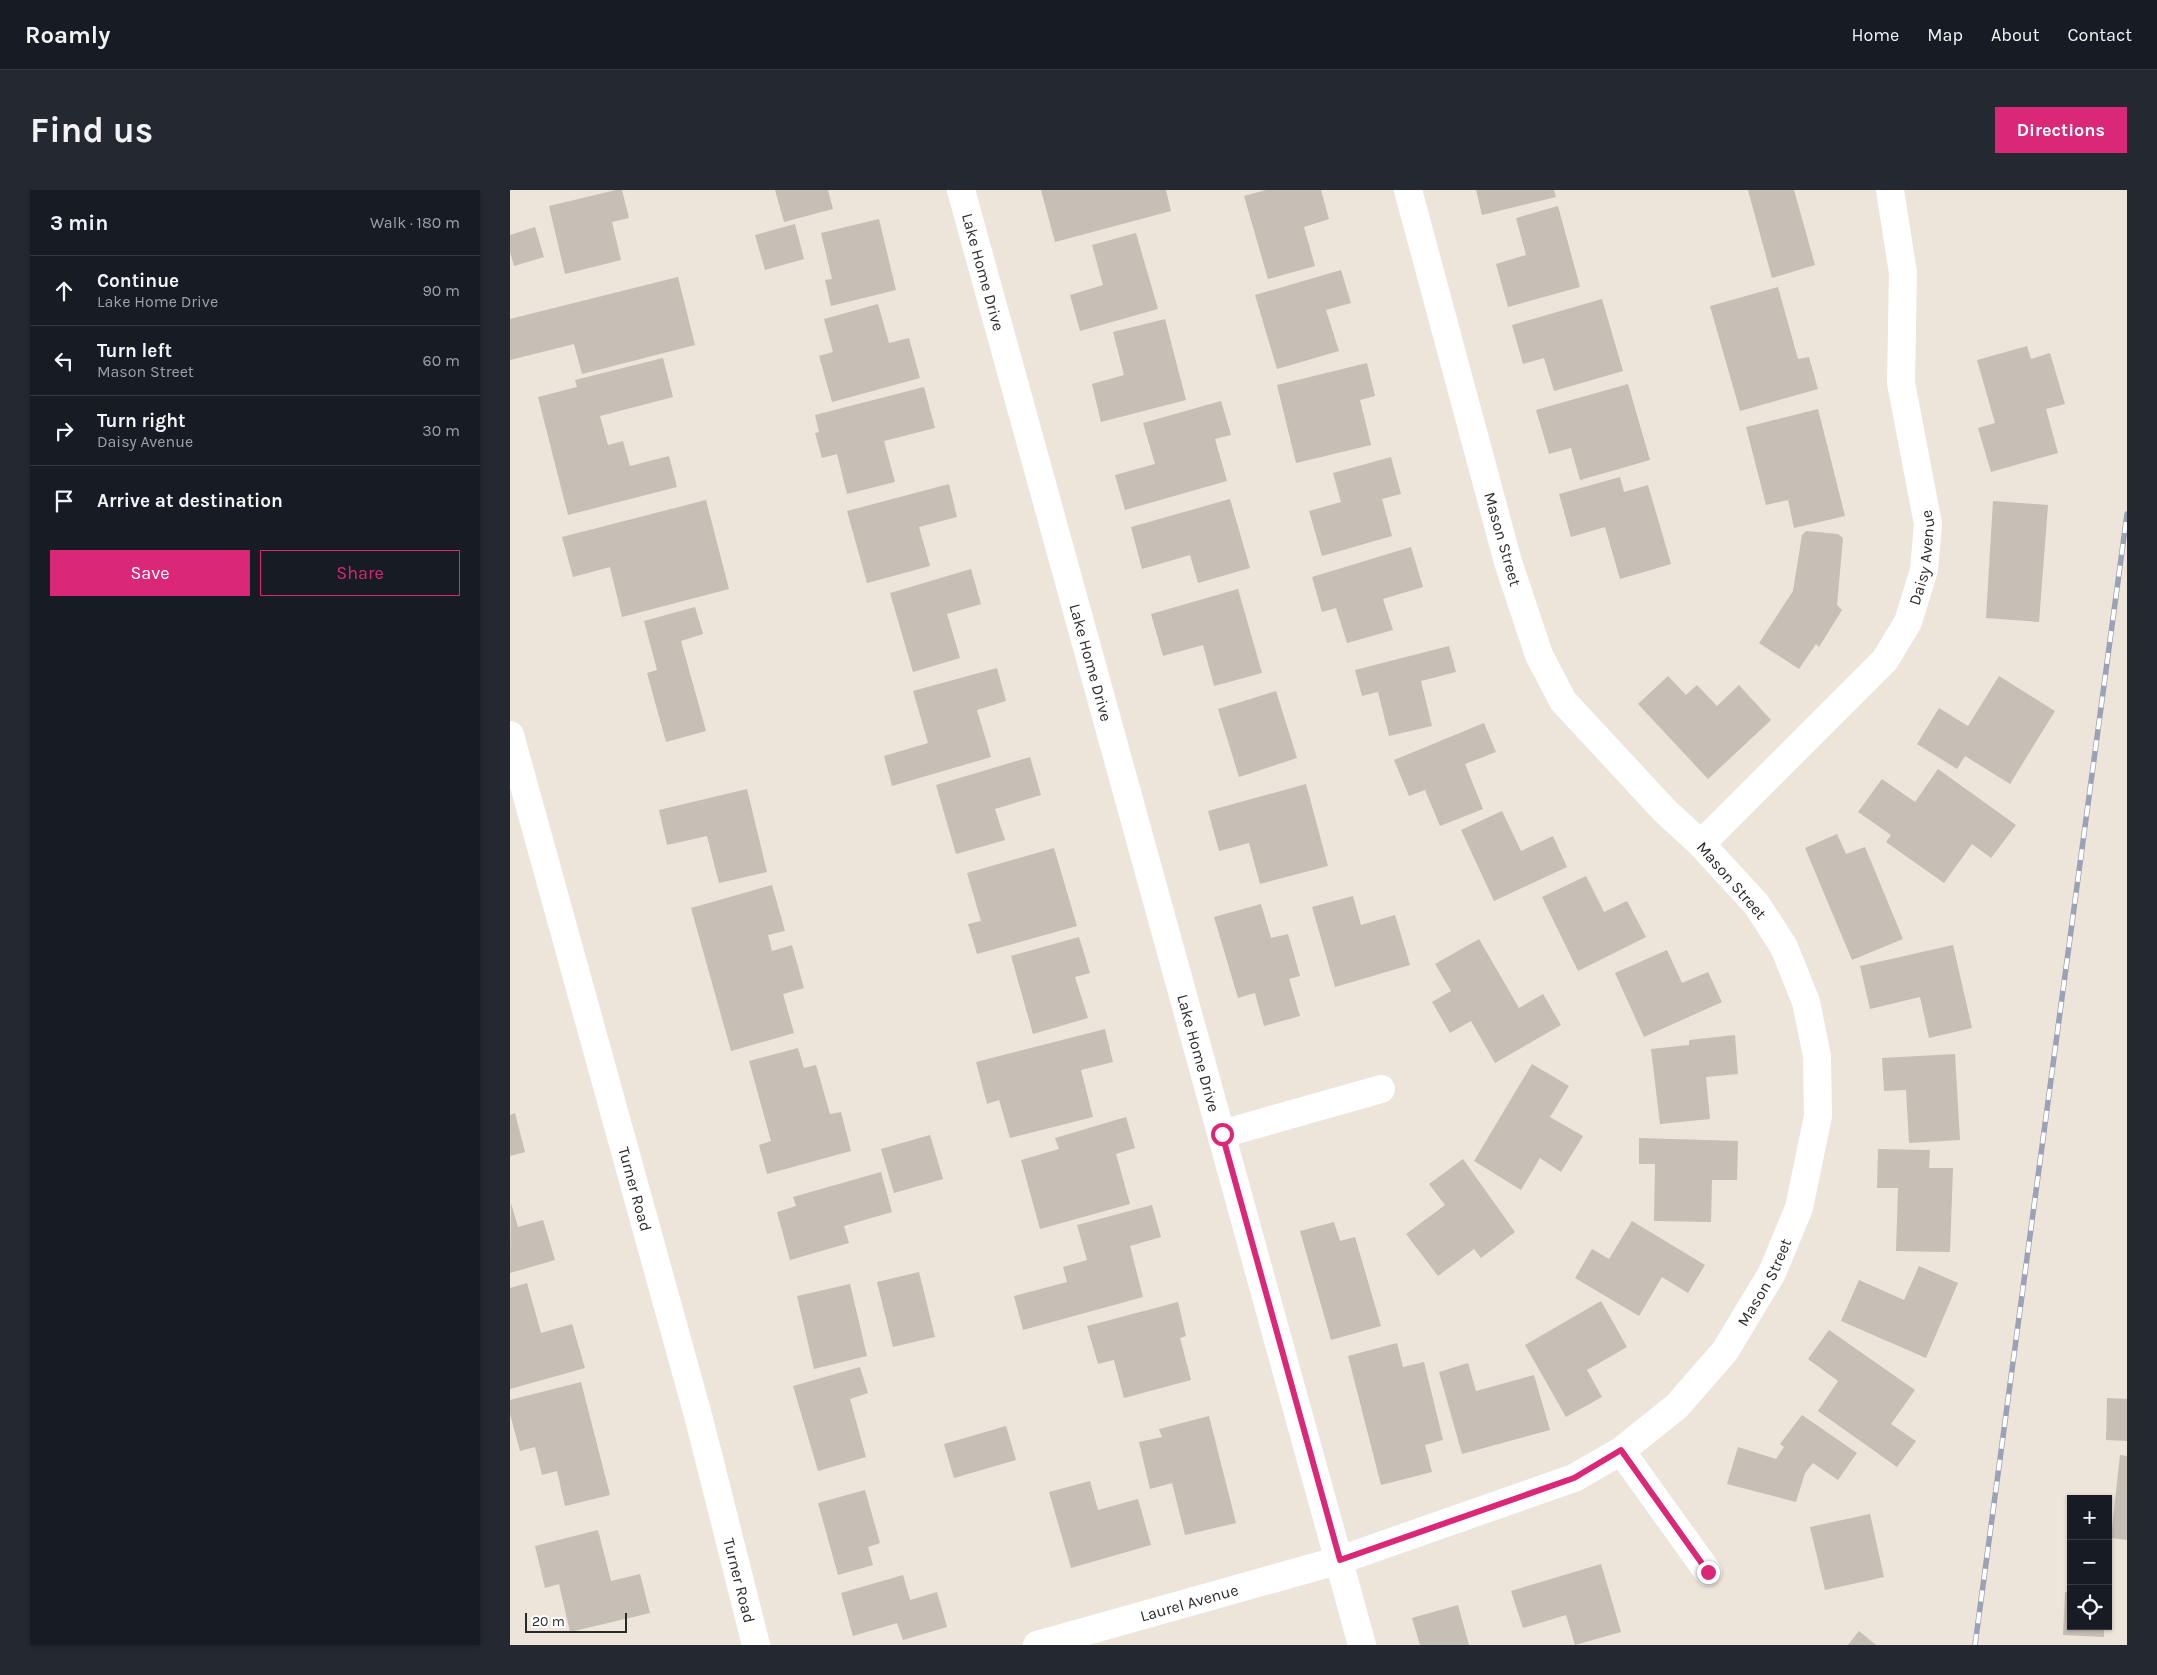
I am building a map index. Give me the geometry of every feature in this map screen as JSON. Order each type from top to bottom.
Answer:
[{"type":"street","name":"Lake Home Drive","points":[[962,190],[1362,1645]]},
{"type":"street","name":"Mason Street","points":[[1340,1560],[1574,1478],[1621,1450],[1677,1406],[1725,1351],[1772,1273],[1799,1208],[1818,1116],[1817,1056],[1806,1002],[1784,947],[1757,905],[1702,844],[1665,811],[1563,701],[1539,655],[1508,562],[1408,190]]},
{"type":"street","name":"Daisy Avenue","points":[[1702,844],[1885,660],[1908,622],[1924,570],[1928,524],[1901,383],[1903,272],[1890,190]]},
{"type":"street","name":"Turner Road","points":[[510,735],[699,1419],[756,1645]]},
{"type":"street","points":[[1222,1134],[1381,1088]]},
{"type":"street","points":[[1621,1450],[1708,1572]]},
{"type":"street","name":"Laurel Avenue","points":[[1037,1645],[1340,1560]]},
{"type":"building","points":[[622,190],[629,218],[612,222],[621,260],[565,274],[549,206]]},
{"type":"building","points":[[775,190],[828,190],[833,209],[784,222]]},
{"type":"building","points":[[1041,190],[1166,190],[1171,211],[1055,242]]},
{"type":"building","points":[[1266,190],[1321,190],[1329,219],[1304,227],[1315,266],[1268,279],[1244,196]]},
{"type":"building","points":[[1476,190],[1554,190],[1556,197],[1482,215]]},
{"type":"building","points":[[1748,190],[1794,190],[1815,265],[1772,278]]},
{"type":"building","points":[[1558,206],[1580,287],[1508,307],[1496,264],[1526,255],[1516,218]]},
{"type":"building","points":[[879,219],[896,290],[831,306],[825,280],[832,279],[821,233]]},
{"type":"building","points":[[795,224],[804,259],[765,270],[755,235]]},
{"type":"building","points":[[535,227],[544,257],[514,266],[510,252],[510,235]]},
{"type":"building","points":[[1136,233],[1158,309],[1080,331],[1070,295],[1103,285],[1092,245]]},
{"type":"building","points":[[1341,270],[1351,303],[1326,310],[1339,351],[1277,369],[1255,295]]},
{"type":"building","points":[[678,277],[695,345],[582,374],[574,344],[510,360],[510,319]]},
{"type":"building","points":[[1778,287],[1798,359],[1809,357],[1818,389],[1740,411],[1710,306]]},
{"type":"building","points":[[1602,299],[1623,371],[1554,391],[1544,358],[1523,364],[1512,325]]},
{"type":"building","points":[[878,304],[889,343],[909,338],[920,378],[832,402],[819,356],[833,352],[824,319]]},
{"type":"building","points":[[1165,319],[1186,400],[1101,422],[1092,384],[1124,375],[1113,332]]},
{"type":"building","points":[[2027,346],[2031,359],[2050,353],[2065,404],[2046,409],[2058,453],[1991,472],[1978,428],[1995,423],[1977,360]]},
{"type":"building","points":[[663,358],[673,397],[600,416],[608,445],[623,441],[630,466],[669,456],[677,487],[568,515],[538,397],[577,387],[575,380]]},
{"type":"building","points":[[1367,363],[1375,396],[1360,400],[1371,445],[1296,463],[1277,385]]},
{"type":"building","points":[[1628,384],[1650,460],[1580,480],[1571,448],[1549,454],[1536,410]]},
{"type":"building","points":[[924,387],[935,428],[884,441],[895,482],[847,494],[837,454],[822,458],[815,433],[819,432],[815,415]]},
{"type":"building","points":[[1221,401],[1231,435],[1215,439],[1227,481],[1125,510],[1115,475],[1155,464],[1143,423]]},
{"type":"building","points":[[1818,409],[1845,516],[1794,528],[1788,500],[1766,505],[1746,427]]},
{"type":"building","points":[[1391,457],[1401,494],[1382,499],[1392,536],[1322,556],[1309,511],[1341,502],[1333,473]]},
{"type":"building","points":[[1620,477],[1624,492],[1648,485],[1671,564],[1620,579],[1605,527],[1571,537],[1559,494]]},
{"type":"building","points":[[949,484],[957,517],[919,527],[930,566],[867,583],[847,511]]},
{"type":"building","points":[[1230,499],[1250,568],[1198,583],[1190,555],[1142,569],[1131,527]]},
{"type":"building","points":[[706,500],[729,589],[622,617],[610,567],[573,577],[562,537]]},
{"type":"building","points":[[1993,501],[2048,505],[2039,622],[1986,618]]},
{"type":"building","points":[[1806,531],[1838,534],[1843,538],[1837,605],[1842,610],[1819,647],[1816,644],[1799,669],[1759,643],[1793,591],[1802,535]]},
{"type":"building","points":[[1411,547],[1423,587],[1383,599],[1393,630],[1347,643],[1336,608],[1322,612],[1312,577]]},
{"type":"building","points":[[971,569],[981,604],[947,614],[960,658],[913,672],[890,593]]},
{"type":"building","points":[[1238,589],[1262,673],[1214,686],[1203,645],[1163,656],[1151,614]]},
{"type":"building","points":[[695,607],[703,634],[681,641],[706,731],[666,742],[647,673],[657,670],[644,621]]},
{"type":"building","points":[[1449,646],[1456,672],[1421,681],[1432,726],[1389,736],[1378,692],[1362,696],[1355,670]]},
{"type":"building","points":[[997,668],[1006,701],[977,710],[991,757],[892,786],[884,756],[928,743],[913,691]]},
{"type":"building","points":[[1668,676],[1686,695],[1697,685],[1717,706],[1739,685],[1771,720],[1708,779],[1638,704]]},
{"type":"building","points":[[1999,676],[2055,711],[2010,784],[1965,756],[1957,769],[1917,744],[1939,708],[1968,726]]},
{"type":"building","points":[[1276,691],[1297,758],[1239,777],[1218,709]]},
{"type":"building","points":[[1484,723],[1496,752],[1465,764],[1483,809],[1440,826],[1425,790],[1409,796],[1394,760]]},
{"type":"building","points":[[1030,757],[1041,795],[995,809],[1005,840],[956,854],[936,785]]},
{"type":"building","points":[[1938,769],[2016,825],[1991,858],[1972,844],[1944,883],[1886,842],[1891,835],[1858,812],[1882,779],[1915,802]]},
{"type":"building","points":[[1306,784],[1328,866],[1260,884],[1249,843],[1219,851],[1208,811]]},
{"type":"building","points":[[747,789],[767,872],[719,883],[707,836],[667,845],[659,810]]},
{"type":"building","points":[[1502,811],[1521,851],[1553,836],[1567,867],[1494,901],[1461,830]]},
{"type":"building","points":[[1837,834],[1846,854],[1865,847],[1903,939],[1852,960],[1805,848]]},
{"type":"building","points":[[1054,848],[1077,926],[977,954],[968,924],[981,921],[967,873]]},
{"type":"building","points":[[1586,876],[1604,912],[1627,901],[1646,937],[1578,971],[1542,897]]},
{"type":"building","points":[[772,885],[785,931],[768,935],[772,951],[792,945],[804,988],[783,994],[794,1033],[731,1051],[691,908]]},
{"type":"building","points":[[1353,896],[1361,925],[1395,915],[1410,965],[1335,987],[1312,907]]},
{"type":"building","points":[[1261,904],[1271,938],[1288,934],[1300,976],[1289,979],[1300,1016],[1264,1026],[1255,993],[1238,998],[1214,917]]},
{"type":"building","points":[[1079,937],[1090,973],[1075,977],[1088,1018],[1033,1034],[1011,956]]},
{"type":"building","points":[[1479,939],[1519,1008],[1543,994],[1561,1025],[1495,1063],[1471,1021],[1450,1033],[1432,1002],[1451,991],[1435,964]]},
{"type":"building","points":[[1953,945],[1972,1028],[1929,1038],[1920,997],[1870,1009],[1860,966]]},
{"type":"building","points":[[1667,950],[1682,983],[1708,972],[1722,1002],[1644,1037],[1615,973]]},
{"type":"building","points":[[1105,1029],[1113,1062],[1081,1070],[1093,1117],[1010,1138],[999,1100],[987,1104],[976,1062]]},
{"type":"building","points":[[1735,1035],[1738,1074],[1706,1077],[1710,1119],[1660,1124],[1651,1049],[1689,1045],[1689,1040]]},
{"type":"building","points":[[798,1048],[804,1068],[816,1065],[830,1114],[841,1112],[851,1151],[767,1174],[759,1145],[771,1141],[749,1061]]},
{"type":"building","points":[[1955,1054],[1960,1140],[1909,1143],[1906,1090],[1884,1091],[1882,1058]]},
{"type":"building","points":[[1532,1064],[1569,1086],[1550,1117],[1583,1136],[1561,1172],[1540,1158],[1521,1190],[1474,1161]]},
{"type":"building","points":[[515,1113],[525,1152],[510,1156],[510,1115]]},
{"type":"building","points":[[1126,1117],[1135,1148],[1116,1154],[1130,1204],[1040,1229],[1021,1160],[1059,1149],[1055,1138]]},
{"type":"building","points":[[930,1135],[943,1179],[894,1193],[881,1149]]},
{"type":"building","points":[[1639,1138],[1738,1141],[1737,1180],[1712,1180],[1711,1222],[1654,1221],[1655,1164],[1639,1164]]},
{"type":"building","points":[[1878,1149],[1930,1150],[1929,1168],[1953,1168],[1950,1252],[1896,1251],[1898,1188],[1877,1188]]},
{"type":"building","points":[[1463,1159],[1515,1232],[1481,1258],[1474,1249],[1438,1276],[1406,1234],[1445,1205],[1429,1184]]},
{"type":"building","points":[[881,1172],[892,1212],[844,1226],[849,1243],[790,1260],[777,1212],[796,1206],[793,1197]]},
{"type":"building","points":[[511,1203],[518,1227],[543,1220],[555,1260],[510,1273]]},
{"type":"building","points":[[1152,1205],[1161,1237],[1130,1246],[1143,1297],[1023,1330],[1014,1296],[1067,1282],[1063,1267],[1087,1260],[1077,1225]]},
{"type":"building","points":[[1632,1221],[1705,1265],[1688,1293],[1662,1277],[1639,1316],[1575,1278],[1592,1249],[1609,1259]]},
{"type":"building","points":[[1334,1222],[1340,1241],[1355,1237],[1381,1326],[1331,1340],[1300,1231]]},
{"type":"building","points":[[1919,1266],[1958,1283],[1926,1358],[1841,1321],[1859,1280],[1904,1300]]},
{"type":"building","points":[[919,1272],[935,1337],[893,1347],[877,1282]]},
{"type":"building","points":[[527,1283],[541,1333],[572,1324],[585,1368],[510,1389],[510,1288]]},
{"type":"building","points":[[850,1284],[867,1356],[814,1369],[797,1296]]},
{"type":"building","points":[[1601,1301],[1627,1347],[1587,1370],[1602,1397],[1566,1417],[1525,1345]]},
{"type":"building","points":[[1178,1302],[1186,1336],[1180,1338],[1191,1380],[1124,1398],[1114,1360],[1098,1364],[1087,1326]]},
{"type":"building","points":[[1829,1330],[1915,1390],[1891,1424],[1916,1441],[1897,1467],[1818,1411],[1838,1381],[1808,1359]]},
{"type":"building","points":[[1397,1343],[1403,1367],[1424,1362],[1443,1440],[1425,1445],[1432,1472],[1381,1485],[1348,1356]]},
{"type":"building","points":[[1468,1363],[1476,1391],[1534,1375],[1550,1430],[1462,1454],[1439,1372]]},
{"type":"building","points":[[860,1367],[868,1393],[850,1399],[866,1457],[818,1471],[793,1386]]},
{"type":"building","points":[[581,1382],[610,1495],[565,1506],[557,1471],[542,1475],[535,1447],[520,1451],[510,1414],[510,1400]]},
{"type":"building","points":[[2107,1398],[2127,1399],[2127,1441],[2106,1440]]},
{"type":"building","points":[[1802,1415],[1857,1453],[1838,1480],[1813,1463],[1805,1473],[1796,1502],[1727,1484],[1738,1447],[1776,1459],[1784,1447],[1780,1444]]},
{"type":"building","points":[[1209,1416],[1236,1523],[1185,1535],[1172,1483],[1150,1489],[1139,1442],[1162,1437],[1159,1429]]},
{"type":"building","points":[[1006,1426],[1016,1460],[954,1478],[944,1444]]},
{"type":"building","points":[[2120,1455],[2127,1456],[2127,1540],[2112,1538]]},
{"type":"building","points":[[1090,1481],[1098,1510],[1138,1499],[1151,1545],[1071,1568],[1049,1492]]},
{"type":"building","points":[[865,1490],[880,1543],[868,1547],[873,1565],[838,1575],[818,1503]]},
{"type":"building","points":[[1870,1514],[1884,1577],[1825,1590],[1810,1527]]},
{"type":"building","points":[[598,1530],[611,1581],[640,1574],[650,1613],[570,1632],[559,1584],[545,1588],[535,1546]]},
{"type":"building","points":[[1601,1564],[1621,1632],[1575,1645],[1566,1615],[1523,1628],[1511,1591]]},
{"type":"building","points":[[903,1575],[910,1600],[937,1592],[947,1627],[903,1640],[897,1623],[853,1636],[841,1593]]},
{"type":"building","points":[[2065,1592],[2067,1592],[2067,1630],[2104,1630],[2104,1637],[2063,1635]]},
{"type":"building","points":[[1458,1605],[1469,1645],[1420,1645],[1412,1618]]},
{"type":"building","points":[[1859,1631],[1876,1645],[1848,1645]]},
{"type":"railway","points":[[1975,1645],[2127,514]]},
{"type":"route","points":[[1222,1134],[1340,1560],[1574,1478],[1621,1450],[1708,1572]]}]
